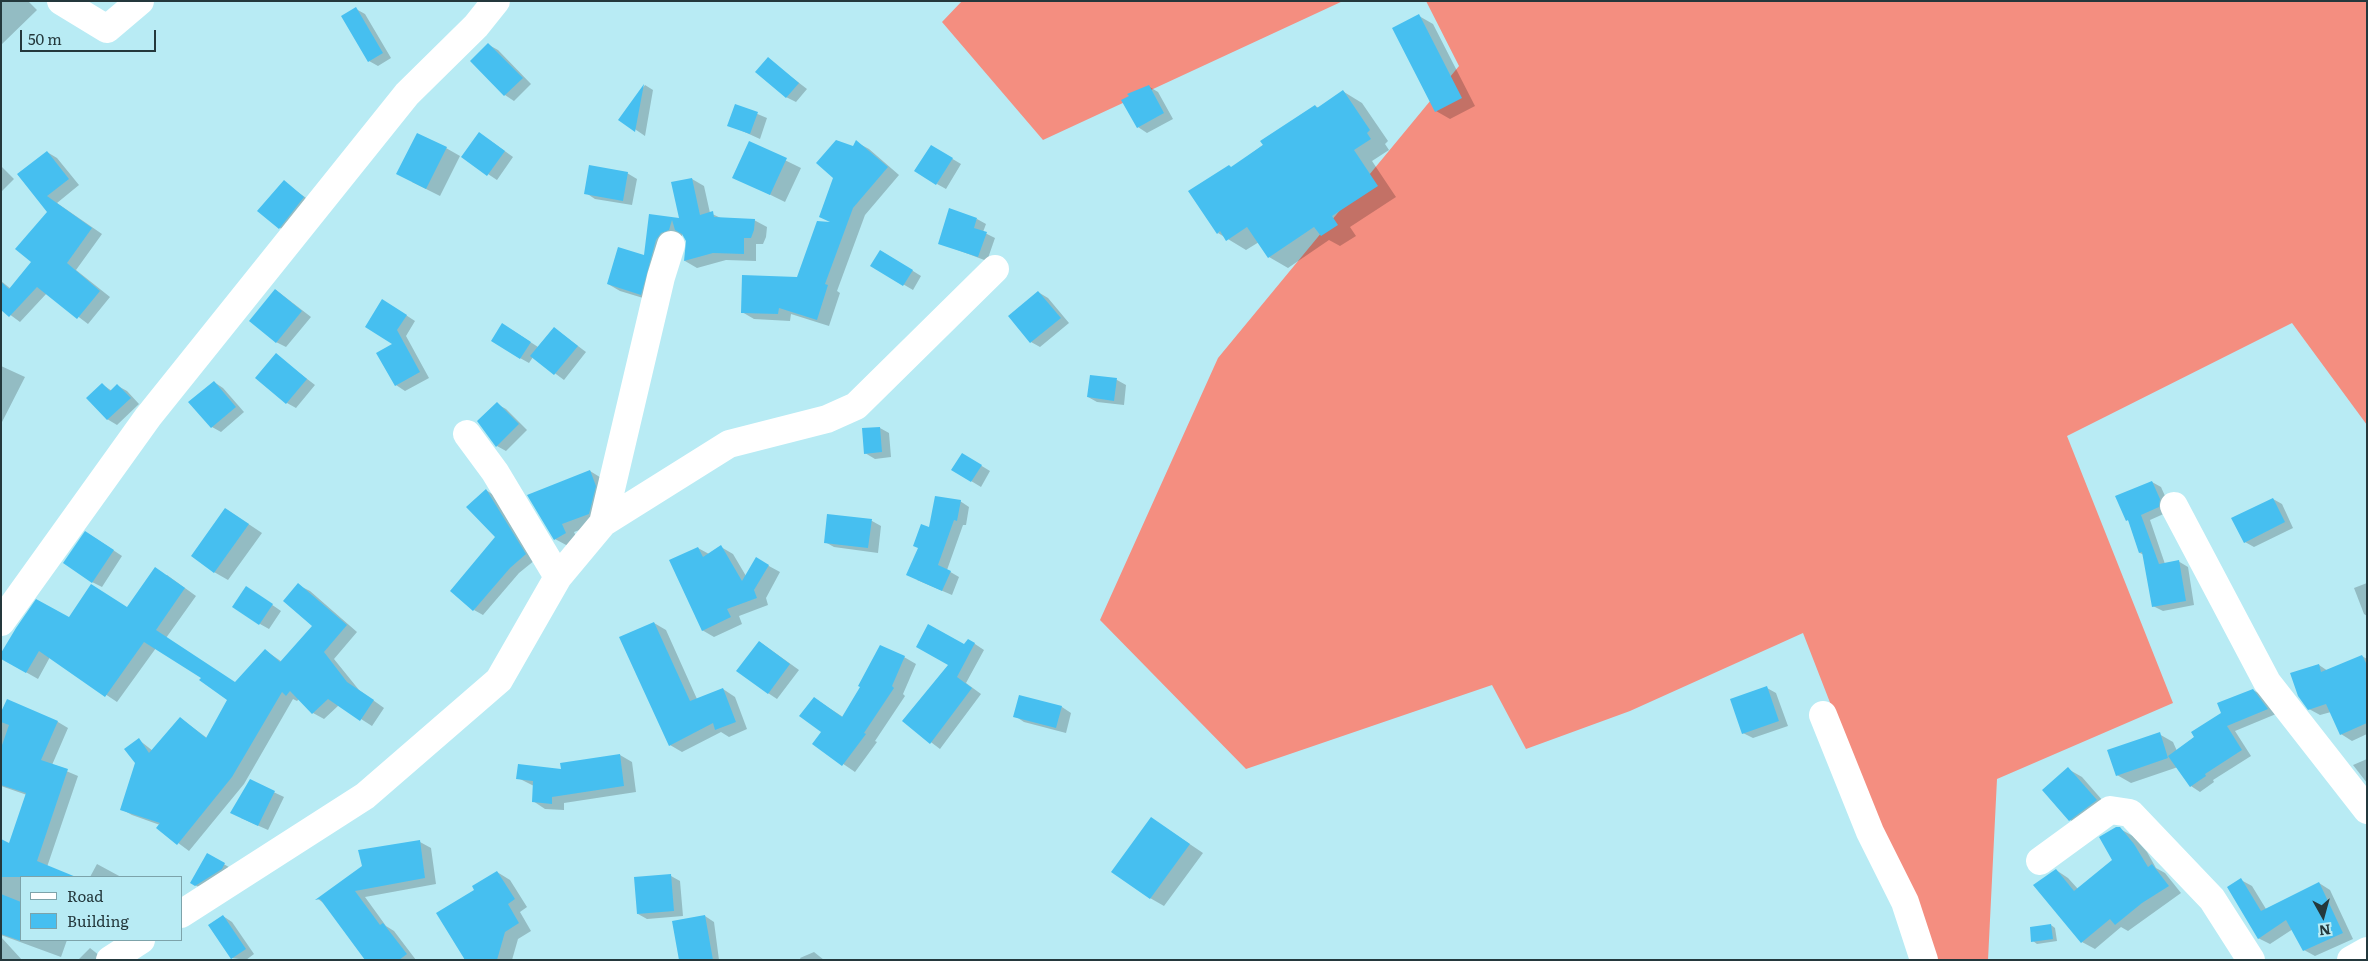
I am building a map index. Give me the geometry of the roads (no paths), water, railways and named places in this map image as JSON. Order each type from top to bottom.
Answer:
[{"type":"street","points":[[61,1],[107,29],[140,1]]},
{"type":"street","points":[[1,622],[148,418],[407,94],[476,26],[496,1]]},
{"type":"street","points":[[603,522],[661,277],[671,245]]},
{"type":"street","points":[[182,913],[365,796],[499,680],[558,577],[603,522],[729,444],[827,419],[856,406],[995,269]]},
{"type":"street","points":[[467,434],[495,472],[558,577]]},
{"type":"street","points":[[2174,506],[2268,682],[2367,810]]},
{"type":"street","points":[[1823,716],[1870,832],[1905,902],[1924,960]]},
{"type":"street","points":[[2040,861],[2110,810],[2130,813],[2212,899],[2251,960]]},
{"type":"street","points":[[110,960],[139,941]]},
{"type":"street","points":[[2351,960],[2367,951]]}]
